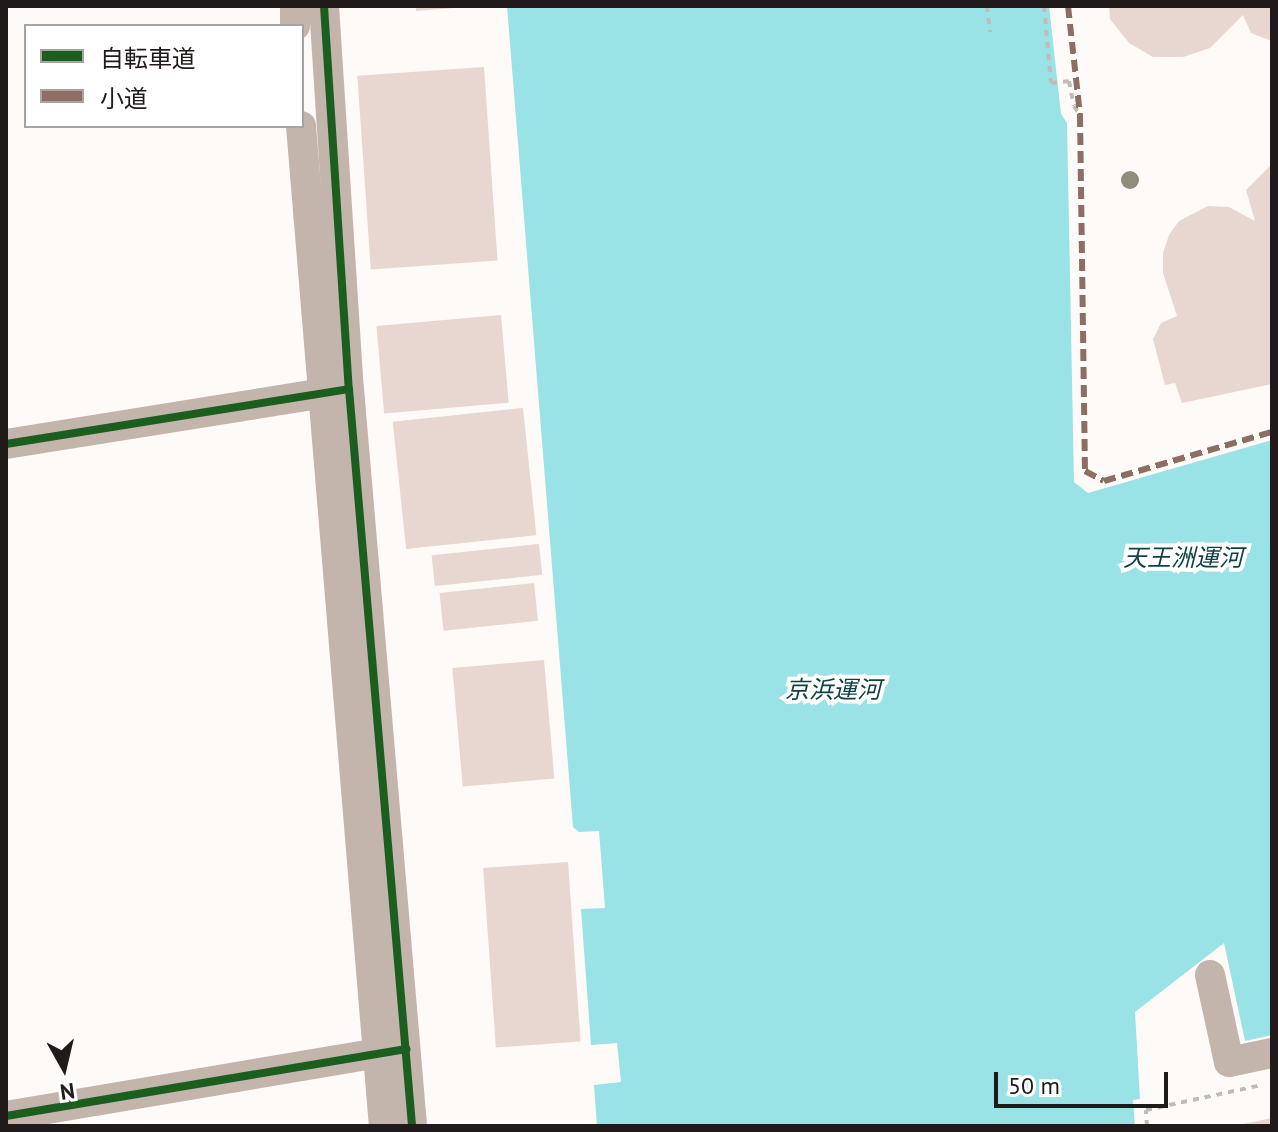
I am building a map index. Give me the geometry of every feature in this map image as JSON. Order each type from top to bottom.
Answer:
[{"type":"street","points":[[324,6],[336,391]]},
{"type":"street","points":[[301,128],[336,391],[392,1051],[412,1126]]},
{"type":"street","points":[[6,444],[336,391]]},
{"type":"street","points":[[1210,975],[1229,1062],[1272,1053]]},
{"type":"street","points":[[6,1116],[392,1051]]},
{"type":"street","points":[[384,1126],[392,1051]]},
{"type":"path","points":[[987,6],[990,32]]},
{"type":"path","points":[[1044,6],[1051,83],[1069,81],[1074,106],[1080,115]]},
{"type":"path","points":[[1147,1126],[1146,1110],[1272,1082]]},
{"type":"water","name":"京浜運河","points":[[507,6],[1049,6],[1061,114],[1067,123],[1074,482],[1088,493],[1272,440],[1272,1035],[1245,1041],[1224,943],[1135,1012],[1140,1099],[1133,1100],[1135,1126],[597,1126],[594,1085],[621,1082],[617,1043],[591,1045],[581,909],[605,908],[599,831],[579,832],[573,827]]},
{"type":"building","points":[[416,6],[454,6],[454,8],[416,11]]},
{"type":"building","points":[[1109,6],[1272,6],[1272,41],[1251,33],[1243,15],[1210,48],[1183,57],[1153,57],[1129,43],[1110,19]]},
{"type":"building","points":[[484,67],[498,261],[371,269],[357,76]]},
{"type":"building","points":[[1272,164],[1272,384],[1182,403],[1175,383],[1165,385],[1153,339],[1161,323],[1177,316],[1163,273],[1163,253],[1169,235],[1179,221],[1208,206],[1229,207],[1255,221],[1246,190]]},
{"type":"building","points":[[501,315],[509,403],[384,414],[376,326]]},
{"type":"building","points":[[523,408],[536,535],[406,549],[393,422]]},
{"type":"building","points":[[539,544],[542,575],[435,586],[432,555]]},
{"type":"building","points":[[534,583],[538,621],[443,631],[440,593]]},
{"type":"building","points":[[544,660],[554,779],[463,787],[452,668]]},
{"type":"building","points":[[568,862],[581,1042],[496,1047],[483,868]]},
{"type":"building","points":[[1272,1118],[1272,1126],[1238,1126],[1238,1125]]},
{"type":"marked path","points":[[1068,6],[1080,115],[1085,471],[1104,481],[1272,432]]},
{"type":"cycle path","points":[[324,6],[349,389],[412,1126]]},
{"type":"cycle path","points":[[6,444],[349,389]]},
{"type":"cycle path","points":[[6,1116],[406,1049]]},
{"type":"water label","name":"天王洲運河","points":[[1183,558]]}]
